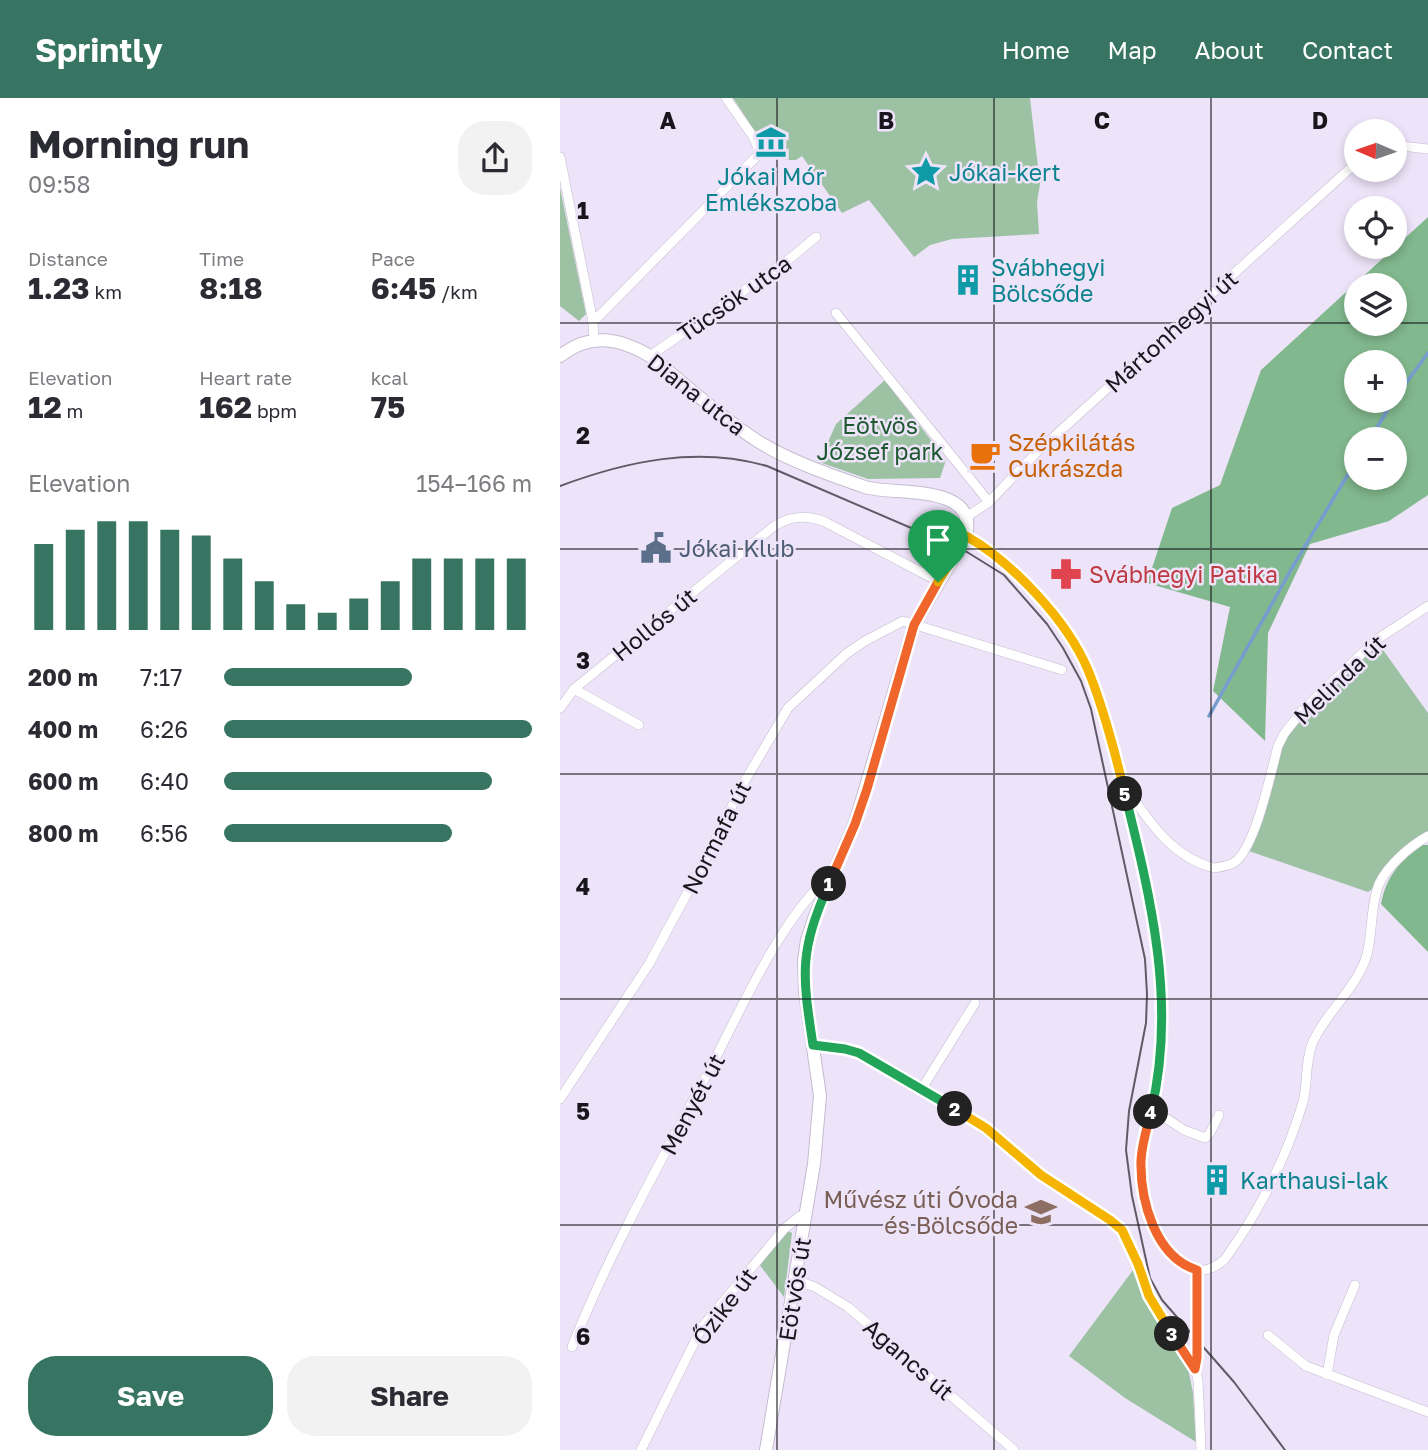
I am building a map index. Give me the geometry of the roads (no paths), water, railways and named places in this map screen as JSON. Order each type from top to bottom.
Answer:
[{"type":"street","points":[[593,322],[760,153],[754,138],[726,98]]},
{"type":"street","points":[[1407,147],[1428,149]]},
{"type":"street","points":[[560,157],[593,322],[594,339],[583,342],[560,356]]},
{"type":"street","name":"Mártonhegyi út","points":[[989,502],[1037,452],[1344,174]]},
{"type":"street","name":"Tücsök utca","points":[[650,356],[792,257],[816,237]]},
{"type":"street","points":[[836,313],[989,502],[965,518],[966,536],[1014,570],[1068,634],[1087,668],[1104,715],[1122,782],[1152,911],[1161,978],[1160,1067],[1141,1159],[1143,1192],[1153,1224],[1166,1248],[1179,1261],[1197,1270],[1216,1268],[1226,1259],[1267,1195],[1296,1126],[1307,1088],[1309,1054],[1314,1041],[1366,958],[1379,884],[1401,855],[1428,836]]},
{"type":"street","name":"Diana utca","points":[[594,339],[626,344],[650,356],[764,445],[870,489],[921,492],[946,498],[957,505],[965,518]]},
{"type":"street","name":"Hollós út","points":[[560,708],[574,689],[763,536],[790,519],[814,517],[938,582]]},
{"type":"street","name":"Eötvös út","points":[[766,1450],[806,1217],[819,1122],[820,1096],[805,992],[804,960],[815,916],[855,824],[867,789],[914,625],[966,536]]},
{"type":"street","name":"Melinda út","points":[[1122,782],[1153,828],[1168,843],[1195,862],[1214,868],[1225,867],[1236,861],[1246,850],[1255,828],[1278,746],[1284,734],[1302,711],[1376,640],[1428,606]]},
{"type":"street","name":"Normafa út","points":[[560,1099],[649,964],[743,784],[789,708],[830,668],[865,641],[900,621],[914,625]]},
{"type":"street","points":[[914,625],[1062,670]]},
{"type":"street","points":[[574,689],[639,726]]},
{"type":"street","name":"Menyét út","points":[[572,1347],[634,1214],[750,992],[779,940],[807,898],[833,874]]},
{"type":"street","points":[[921,1090],[975,1003]]},
{"type":"street","points":[[813,1045],[859,1053],[986,1128],[1041,1175],[1122,1230],[1157,1311],[1195,1369],[1198,1380],[1200,1450]]},
{"type":"street","points":[[1151,1114],[1205,1138],[1219,1115]]},
{"type":"street","name":"Őzike út","points":[[641,1450],[702,1327],[785,1228],[800,1216],[806,1217]]},
{"type":"street","points":[[1195,1369],[1197,1270]]},
{"type":"street","name":"Agancs út","points":[[795,1280],[815,1287],[848,1307],[1014,1450]]},
{"type":"street","points":[[1327,1375],[1334,1335],[1355,1285]]},
{"type":"street","points":[[1268,1335],[1306,1366],[1428,1412]]},
{"type":"waterway","points":[[1407,382],[1428,353]]},
{"type":"waterway","points":[[1377,427],[1386,413]]},
{"type":"waterway","points":[[1209,716],[1344,481]]},
{"type":"tram line","points":[[560,486],[636,463],[662,459],[715,457],[767,466],[967,552],[1004,575],[1047,624],[1081,681],[1091,709],[1145,959],[1146,1023],[1129,1111],[1126,1150],[1132,1196],[1150,1278],[1162,1300],[1234,1382],[1285,1450]]},
{"type":"place","name":"Jókai Mór Emlékszoba","points":[[771,142]]},
{"type":"place","name":"Jókai-kert","points":[[926,172]]},
{"type":"place","name":"Svábhegyi Bölcsőde","points":[[968,280]]},
{"type":"place","name":"Szépkilátás Cukrászda","points":[[985,455]]},
{"type":"place","name":"Jókai Klub","points":[[656,548]]},
{"type":"place","name":"Svábhegyi Patika","points":[[1066,574]]},
{"type":"place","name":"Karthausi-lak","points":[[1217,1180]]},
{"type":"place","name":"Művész úti Óvoda és Bölcsőde","points":[[1041,1212]]},
{"type":"park label","name":"Eötvös József park","points":[[880,438]]}]
